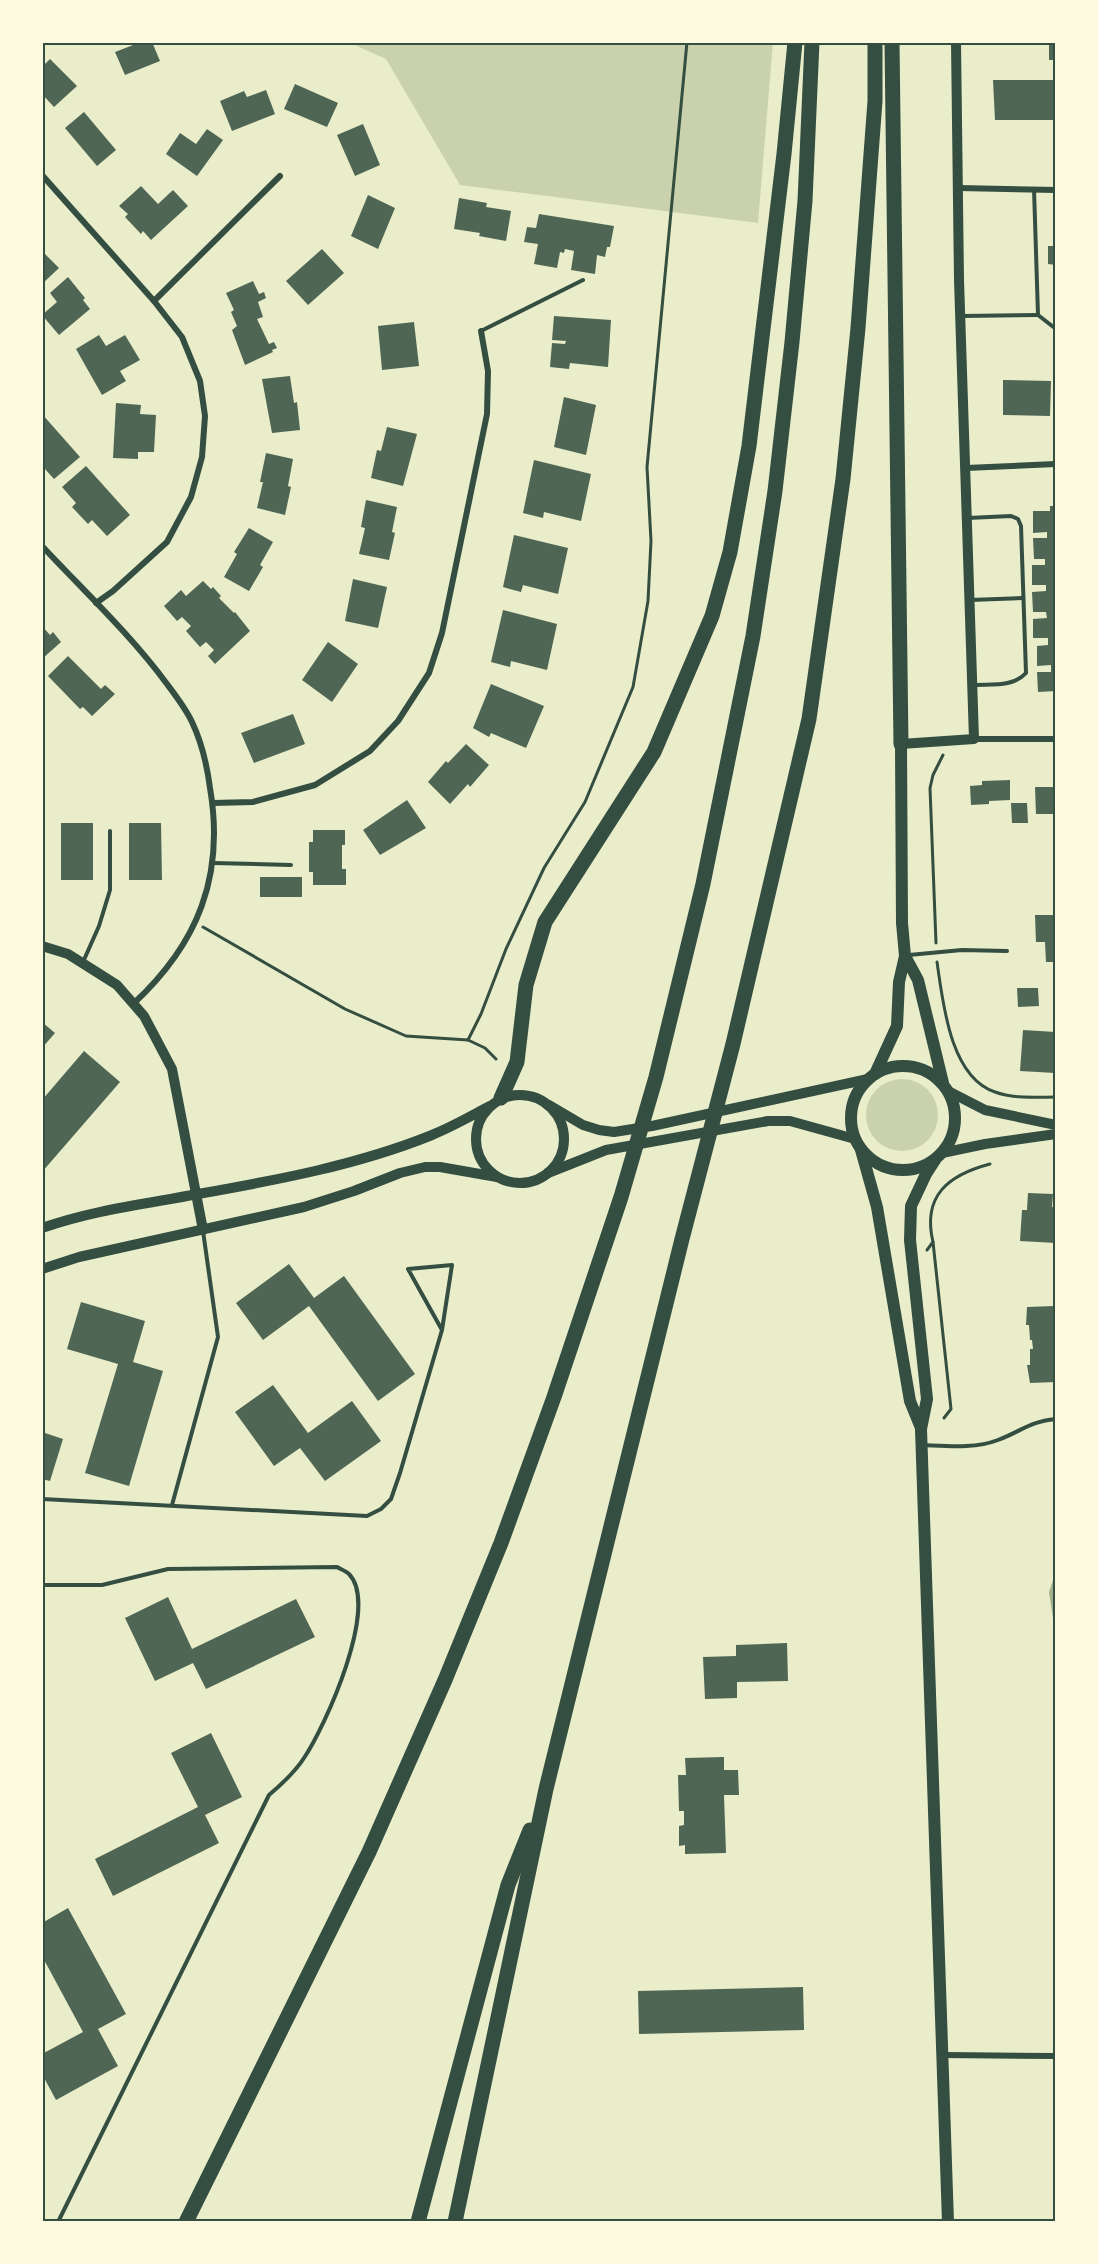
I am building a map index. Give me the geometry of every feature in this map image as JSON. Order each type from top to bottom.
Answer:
[{"type":"highway","points":[[495,1102],[517,1062],[526,985],[545,922],[654,752],[712,616],[730,552],[748,446],[784,154],[795,42]]},
{"type":"highway","points":[[186,2222],[364,1862],[441,1691],[505,1532],[554,1397],[621,1197],[656,1077],[703,884],[753,636],[773,502],[792,342],[805,201],[812,42]]},
{"type":"highway","points":[[455,2222],[546,1789],[676,1262],[733,1044],[809,719],[843,479],[858,328],[875,101],[875,42]]},
{"type":"highway","points":[[892,42],[901,744]]},
{"type":"highway","points":[[418,2222],[508,1885],[546,1789]]},
{"type":"main road","points":[[901,744],[902,923],[905,956],[898,982],[897,1026],[871,1076],[857,1092],[851,1108],[851,1126],[877,1207],[910,1401],[921,1429]]},
{"type":"main road","points":[[905,956],[918,980],[945,1087],[955,1108],[955,1128],[952,1137],[926,1174],[912,1206],[910,1240],[927,1399],[921,1429],[948,2222]]},
{"type":"main road","points":[[871,1076],[892,1067],[910,1066],[922,1069],[945,1087]]},
{"type":"main road","points":[[858,1144],[882,1166],[901,1171],[919,1168],[939,1156]]},
{"type":"street","points":[[956,42],[960,316],[974,739]]},
{"type":"street","points":[[42,175],[182,337],[200,381],[205,416],[202,457],[191,497],[167,542],[114,591],[96,603]]},
{"type":"street","points":[[154,302],[280,176]]},
{"type":"street","points":[[959,188],[1056,190]]},
{"type":"street","points":[[213,803],[253,802],[315,784],[370,751],[398,721],[429,673],[447,611],[487,414],[488,371],[481,331]]},
{"type":"street","points":[[966,468],[1056,464]]},
{"type":"street","points":[[42,546],[146,656],[192,722],[206,762],[213,803],[216,844],[209,886],[194,923],[176,957],[154,984],[133,1004]]},
{"type":"street","points":[[901,744],[974,739],[1056,739]]},
{"type":"street","points":[[42,946],[68,954],[117,985],[144,1016],[172,1069],[203,1230]]},
{"type":"street","points":[[42,1228],[112,1208],[197,1195],[354,1161],[436,1134],[495,1102],[513,1095],[538,1098],[583,1125],[599,1130],[614,1131],[652,1126],[871,1076]]},
{"type":"street","points":[[945,1087],[985,1110],[1056,1125]]},
{"type":"street","points":[[495,1102],[481,1117],[476,1130],[476,1143],[483,1162],[497,1177]]},
{"type":"street","points":[[548,1173],[558,1162],[563,1148],[564,1132],[559,1117],[549,1105]]},
{"type":"street","points":[[42,1269],[79,1257],[304,1207],[400,1173],[425,1167],[440,1167],[523,1183],[536,1180],[606,1150],[768,1121],[790,1121],[806,1125],[858,1144]]},
{"type":"street","points":[[939,1156],[985,1144],[1056,1134]]},
{"type":"street","points":[[943,2055],[1056,2056]]},
{"type":"lane","points":[[1034,189],[1038,315]]},
{"type":"lane","points":[[481,331],[583,280]]},
{"type":"lane","points":[[960,316],[1038,315],[1056,329]]},
{"type":"lane","points":[[967,518],[1011,516],[1018,519],[1021,526],[1026,673],[1012,683],[973,685]]},
{"type":"lane","points":[[970,600],[1023,598]]},
{"type":"lane","points":[[83,963],[99,926],[110,890],[110,831]]},
{"type":"lane","points":[[213,863],[291,865]]},
{"type":"lane","points":[[905,956],[962,950],[1007,951]]},
{"type":"lane","points":[[172,1505],[218,1337],[203,1230]]},
{"type":"lane","points":[[42,1499],[367,1515],[381,1509],[391,1499],[400,1473],[442,1330],[452,1265],[408,1269],[442,1330]]},
{"type":"lane","points":[[922,1445],[985,1444],[1000,1440],[1030,1424],[1056,1419]]},
{"type":"lane","points":[[42,1585],[102,1585],[168,1569],[337,1567],[350,1575],[357,1592],[359,1611],[353,1647],[323,1724],[304,1759],[269,1795],[58,2222]]},
{"type":"path","points":[[468,1040],[481,1014],[506,949],[544,868],[585,802],[633,687],[648,601],[651,541],[647,466],[687,42]]},
{"type":"path","points":[[194,923],[345,1009],[406,1036],[468,1040],[484,1048],[496,1059]]},
{"type":"path","points":[[944,1418],[951,1409],[930,1220],[931,1211],[943,1188],[954,1177],[990,1164]]},
{"type":"path","points":[[913,1267],[933,1242]]},
{"type":"shaded area","points":[[348,42],[773,42],[758,223],[460,185],[386,59]]},
{"type":"shaded area","points":[[902,1079],[916,1082],[928,1089],[935,1101],[938,1115],[935,1129],[928,1141],[916,1148],[902,1151],[888,1148],[876,1141],[869,1129],[866,1115],[869,1101],[876,1089],[888,1082]]},
{"type":"shaded area","points":[[1056,1571],[1056,1638],[1049,1592]]},
{"type":"building","points":[[141,42],[152,42],[160,61],[125,75],[115,52]]},
{"type":"building","points":[[1049,42],[1056,42],[1056,60],[1049,60]]},
{"type":"building","points":[[50,59],[77,86],[54,107],[42,94],[42,67]]},
{"type":"building","points":[[993,80],[1056,80],[1056,120],[995,120]]},
{"type":"building","points":[[295,84],[338,103],[327,127],[284,109]]},
{"type":"building","points":[[266,90],[275,114],[232,131],[220,101],[244,91],[247,97]]},
{"type":"building","points":[[84,112],[116,150],[97,166],[65,128]]},
{"type":"building","points":[[363,124],[380,165],[355,176],[337,135]]},
{"type":"building","points":[[207,129],[223,140],[197,176],[166,154],[180,133],[196,144]]},
{"type":"building","points":[[141,186],[158,204],[173,190],[188,206],[151,240],[143,231],[141,234],[125,217],[128,214],[119,206]]},
{"type":"building","points":[[368,195],[395,208],[378,249],[351,236]]},
{"type":"building","points":[[459,198],[487,203],[486,207],[511,211],[506,241],[479,236],[480,233],[454,229]]},
{"type":"building","points":[[539,214],[614,226],[610,247],[607,247],[605,257],[597,255],[595,274],[571,270],[574,251],[565,249],[564,253],[560,252],[557,268],[534,264],[538,244],[524,242],[527,227],[536,228]]},
{"type":"building","points":[[1048,246],[1056,246],[1056,265],[1048,264]]},
{"type":"building","points":[[322,249],[344,273],[308,305],[286,281]]},
{"type":"building","points":[[42,251],[59,268],[42,284]]},
{"type":"building","points":[[68,277],[85,298],[83,300],[90,309],[59,335],[42,315],[57,302],[50,293]]},
{"type":"building","points":[[253,281],[259,294],[264,292],[266,298],[258,302],[263,317],[257,319],[269,344],[274,342],[277,348],[245,365],[232,330],[237,326],[231,312],[234,310],[226,293]]},
{"type":"building","points":[[554,316],[611,320],[608,367],[570,363],[569,369],[550,367],[552,343],[565,344],[566,341],[552,340]]},
{"type":"building","points":[[414,322],[419,366],[382,370],[378,326]]},
{"type":"building","points":[[99,335],[106,346],[125,335],[140,360],[120,371],[126,381],[102,395],[76,349]]},
{"type":"building","points":[[290,376],[294,403],[297,402],[300,430],[272,433],[262,379]]},
{"type":"building","points":[[1003,380],[1051,381],[1050,416],[1003,415]]},
{"type":"building","points":[[564,397],[596,405],[586,455],[554,447]]},
{"type":"building","points":[[116,403],[141,405],[140,414],[156,415],[154,452],[138,452],[138,459],[113,458]]},
{"type":"building","points":[[42,414],[80,457],[54,479],[45,469],[42,472]]},
{"type":"building","points":[[387,427],[417,434],[403,486],[371,478],[377,450],[381,451]]},
{"type":"building","points":[[266,453],[293,459],[288,486],[291,487],[285,515],[257,508]]},
{"type":"building","points":[[534,460],[591,474],[581,521],[544,512],[543,518],[523,513]]},
{"type":"building","points":[[86,466],[130,515],[107,536],[92,520],[88,524],[72,507],[76,503],[62,487]]},
{"type":"building","points":[[366,500],[397,507],[392,532],[395,533],[389,560],[359,554],[365,528],[361,527]]},
{"type":"building","points":[[1050,506],[1056,506],[1056,691],[1038,692],[1037,672],[1051,672],[1051,665],[1037,666],[1037,646],[1048,645],[1048,638],[1033,638],[1033,619],[1047,618],[1046,612],[1033,612],[1032,592],[1046,591],[1046,585],[1032,585],[1032,565],[1045,565],[1045,559],[1034,559],[1033,538],[1047,538],[1047,532],[1033,533],[1033,511],[1050,511]]},
{"type":"building","points":[[249,528],[273,542],[260,565],[263,567],[249,591],[224,577],[237,554],[234,552]]},
{"type":"building","points":[[514,535],[568,548],[558,594],[523,585],[521,592],[503,587]]},
{"type":"building","points":[[353,579],[387,587],[378,628],[345,621]]},
{"type":"building","points":[[203,581],[211,589],[213,587],[221,596],[219,598],[235,612],[250,631],[215,664],[208,656],[214,650],[206,642],[200,647],[186,631],[191,626],[182,617],[177,621],[164,606],[181,590],[186,596]]},
{"type":"building","points":[[503,610],[557,624],[547,670],[511,661],[510,667],[491,662]]},
{"type":"building","points":[[42,626],[50,635],[53,632],[61,642],[42,659]]},
{"type":"building","points":[[328,642],[358,664],[332,702],[302,680]]},
{"type":"building","points":[[68,656],[101,689],[105,685],[115,694],[92,716],[83,707],[80,709],[48,676]]},
{"type":"building","points":[[491,684],[544,706],[526,748],[491,733],[489,737],[473,728]]},
{"type":"building","points":[[293,714],[305,744],[254,763],[241,733]]},
{"type":"building","points":[[466,744],[489,765],[470,787],[468,784],[450,804],[428,782],[446,761],[448,763]]},
{"type":"building","points":[[1010,780],[1010,800],[971,805],[970,786],[982,785],[982,781]]},
{"type":"building","points":[[1035,787],[1055,787],[1056,814],[1036,814]]},
{"type":"building","points":[[407,800],[426,828],[380,855],[363,830]]},
{"type":"building","points":[[1011,803],[1027,803],[1028,823],[1012,823]]},
{"type":"building","points":[[61,823],[93,823],[93,880],[61,880]]},
{"type":"building","points":[[129,823],[161,823],[162,880],[129,880]]},
{"type":"building","points":[[313,830],[345,830],[345,845],[342,845],[342,869],[346,869],[346,885],[313,885],[313,872],[309,872],[309,842],[313,842]]},
{"type":"building","points":[[260,877],[302,877],[302,897],[260,897]]},
{"type":"building","points":[[1035,915],[1056,915],[1056,962],[1046,962],[1045,942],[1036,942]]},
{"type":"building","points":[[1017,988],[1038,988],[1039,1006],[1018,1007]]},
{"type":"building","points":[[42,1022],[55,1033],[42,1048]]},
{"type":"building","points":[[1023,1030],[1056,1032],[1055,1073],[1020,1071]]},
{"type":"building","points":[[84,1051],[120,1082],[42,1172],[42,1100]]},
{"type":"building","points":[[1028,1193],[1053,1194],[1052,1207],[1056,1208],[1056,1243],[1020,1241],[1022,1210],[1027,1210]]},
{"type":"building","points":[[289,1264],[314,1298],[344,1276],[415,1374],[378,1401],[309,1306],[263,1340],[236,1303]]},
{"type":"building","points":[[81,1302],[145,1321],[133,1362],[163,1371],[129,1486],[85,1473],[118,1364],[67,1349]]},
{"type":"building","points":[[1054,1306],[1056,1382],[1030,1383],[1027,1365],[1030,1365],[1030,1349],[1033,1349],[1029,1325],[1026,1325],[1027,1307]]},
{"type":"building","points":[[273,1385],[308,1433],[352,1401],[381,1441],[325,1481],[300,1448],[274,1466],[235,1412]]},
{"type":"building","points":[[42,1432],[63,1439],[50,1481],[42,1479]]},
{"type":"building","points":[[168,1597],[192,1649],[296,1599],[315,1637],[206,1689],[193,1663],[155,1681],[125,1618]]},
{"type":"building","points":[[787,1643],[788,1681],[737,1682],[737,1698],[705,1699],[703,1657],[736,1656],[736,1645]]},
{"type":"building","points":[[211,1733],[242,1797],[205,1815],[219,1843],[113,1896],[95,1859],[198,1807],[171,1753]]},
{"type":"building","points":[[724,1757],[724,1770],[738,1770],[739,1795],[724,1795],[726,1853],[685,1854],[685,1845],[679,1846],[679,1826],[684,1825],[684,1811],[679,1811],[678,1775],[686,1775],[685,1758]]},
{"type":"building","points":[[68,1908],[126,2014],[98,2029],[118,2066],[56,2100],[42,2074],[42,2054],[83,2032],[42,1956],[42,1923]]},
{"type":"building","points":[[803,1987],[804,2030],[639,2034],[638,1991]]}]
